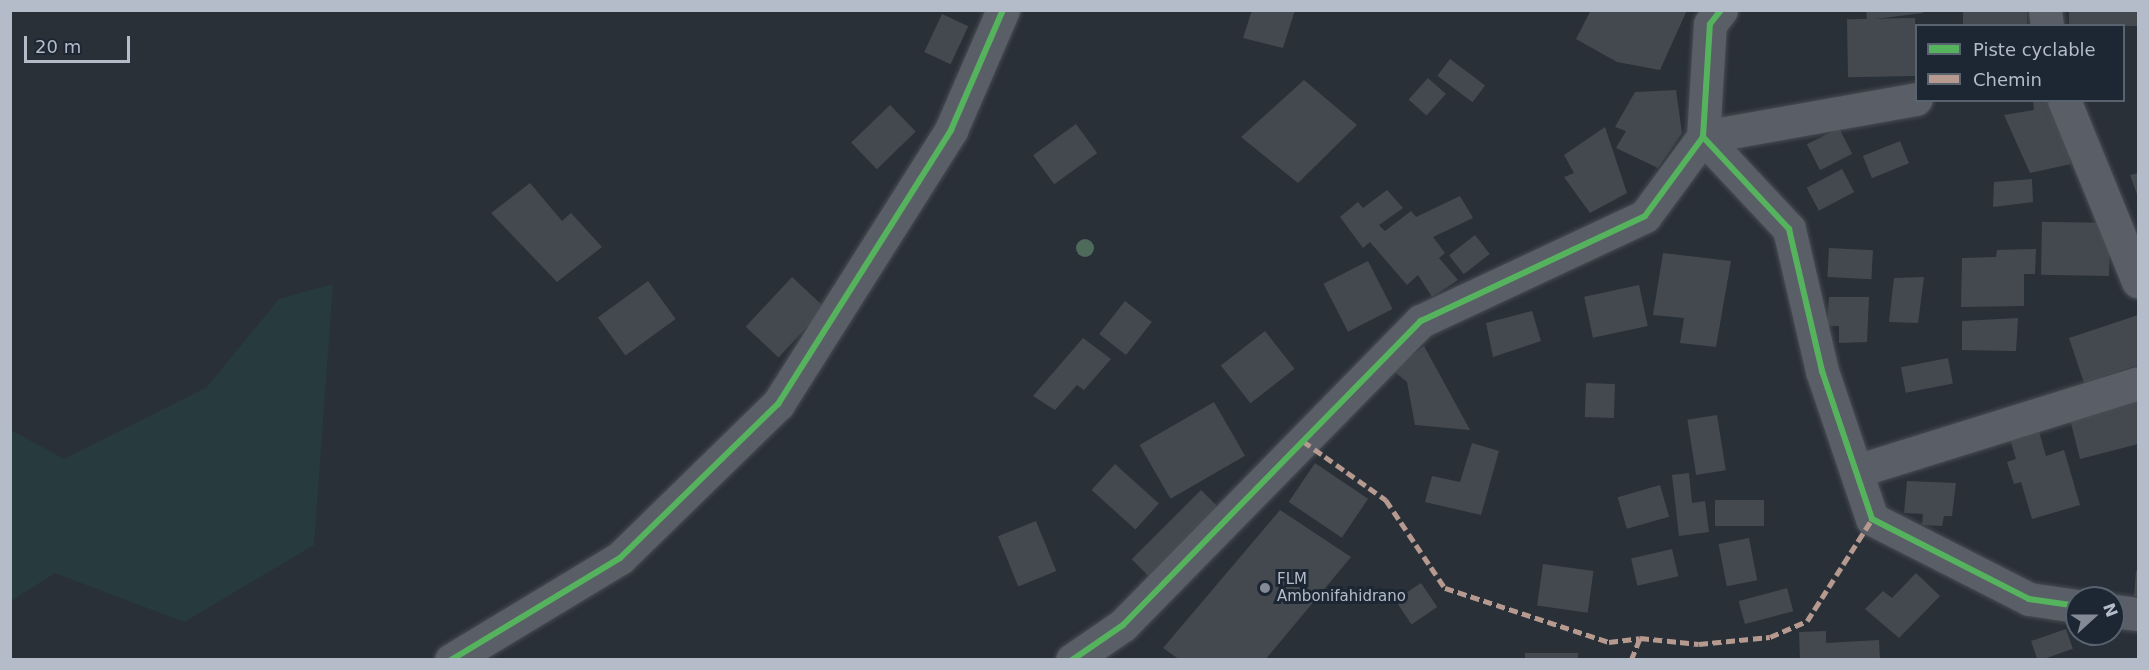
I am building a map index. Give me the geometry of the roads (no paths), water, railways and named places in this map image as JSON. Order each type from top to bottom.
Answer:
[{"type":"street","points":[[451,660],[620,558],[778,404],[951,130],[1003,10]]},
{"type":"street","points":[[1072,660],[1123,625],[1421,321],[1645,216],[1703,137],[1710,24],[1721,10]]},
{"type":"street","points":[[1703,137],[1915,99]]},
{"type":"street","points":[[2065,102],[2139,280]]},
{"type":"street","points":[[1703,137],[1789,229],[1822,371],[1872,519],[2029,599],[2065,604]]},
{"type":"street","points":[[1856,471],[2139,383]]},
{"type":"place","name":"FLM Ambonifahidrano","points":[[1265,588]]}]
